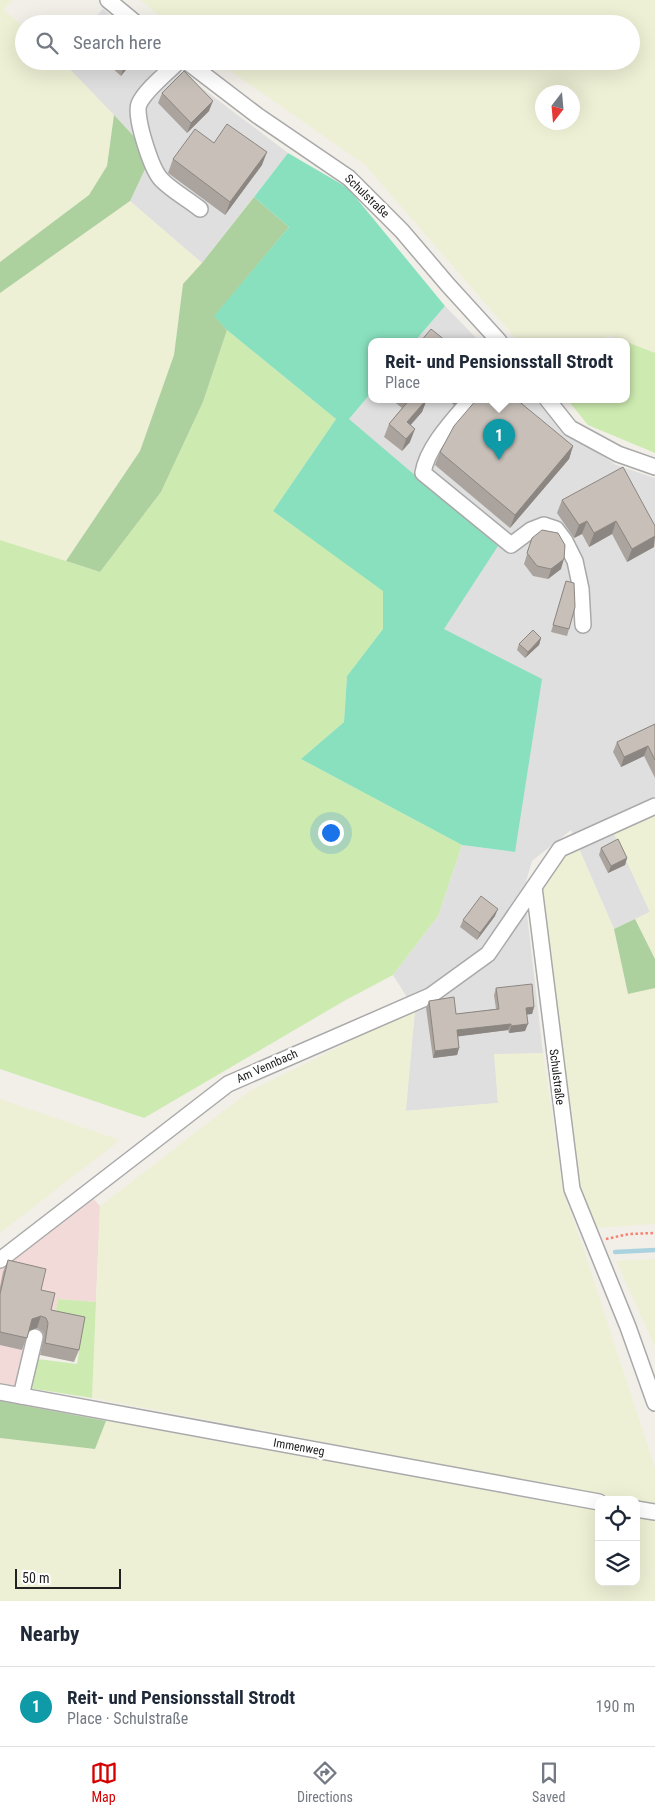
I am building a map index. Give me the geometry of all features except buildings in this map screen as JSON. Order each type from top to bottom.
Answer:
[{"type":"street","points":[[108,0],[126,15]]},
{"type":"street","points":[[170,70],[144,96],[138,105],[138,114],[152,161],[160,177],[200,209]]},
{"type":"street","name":"Schulstraße","points":[[198,70],[258,116],[350,178],[402,231],[496,338]]},
{"type":"street","points":[[468,403],[431,450],[424,465],[423,474],[511,545],[531,530],[544,525],[556,529],[565,541],[575,561],[581,589],[583,625]]},
{"type":"street","points":[[550,403],[570,428],[618,454],[655,466]]},
{"type":"street","points":[[534,887],[560,849],[655,806]]},
{"type":"street","name":"Schulstraße","points":[[534,887],[572,1189],[628,1327],[655,1403]]},
{"type":"street","name":"Am Vennbach","points":[[0,1260],[228,1084],[430,996],[488,954],[534,887]]},
{"type":"street","points":[[21,1396],[35,1336]]},
{"type":"street","name":"Immenweg","points":[[0,1392],[595,1501]]},
{"type":"street","points":[[640,1509],[655,1512]]},
{"type":"path","points":[[593,1242],[629,1234],[655,1233]]},
{"type":"shaded area","points":[[103,9],[110,15],[97,15]]},
{"type":"shaded area","points":[[71,70],[178,70],[288,153],[202,263],[130,201],[147,165],[140,143]]},
{"type":"shaded area","points":[[445,306],[476,338],[418,338]]},
{"type":"shaded area","points":[[368,397],[368,403],[538,403],[564,430],[616,465],[655,478],[655,796],[607,818],[650,912],[614,929],[571,830],[532,861],[524,888],[543,1053],[495,1055],[498,1103],[405,1111],[415,1010],[393,975],[438,916],[462,845],[515,852],[444,629],[349,419]]},
{"type":"shaded area","points":[[92,1197],[100,1206],[96,1302],[58,1299],[54,1320],[47,1322],[40,1355],[29,1388],[0,1384],[0,1267]]},
{"type":"green space","points":[[0,0],[13,0],[3,9],[15,19],[15,70],[71,70],[114,115],[107,166],[89,195],[0,262]]},
{"type":"green space","points":[[141,0],[655,0],[655,353],[630,343],[630,338],[616,338],[608,335],[605,338],[515,338],[365,165],[229,70],[640,70],[640,15],[158,15]]},
{"type":"green space","points":[[114,115],[140,143],[147,165],[130,201],[0,293],[0,262],[89,195],[107,166]]},
{"type":"green space","points":[[288,153],[348,188],[445,306],[418,338],[368,338],[368,397],[349,419],[498,546],[444,629],[542,679],[515,852],[462,845],[301,759],[344,722],[347,676],[383,629],[383,591],[273,511],[336,419],[227,330],[214,316],[289,227],[254,197]]},
{"type":"green space","points":[[254,197],[289,227],[215,316],[227,330],[203,402],[161,492],[100,572],[66,561],[140,451],[174,355],[183,284]]},
{"type":"green space","points":[[130,201],[202,263],[183,284],[174,355],[140,451],[66,561],[0,540],[0,293]]},
{"type":"green space","points":[[227,330],[336,419],[273,511],[383,590],[383,629],[347,676],[344,722],[301,759],[462,845],[438,916],[393,975],[344,1001],[144,1118],[0,1069],[0,540],[100,572],[161,492],[203,402]]},
{"type":"green space","points":[[630,343],[655,353],[655,453],[588,425],[570,403],[630,403]]},
{"type":"green space","points":[[655,811],[655,959],[635,919],[650,912],[614,834]]},
{"type":"green space","points":[[579,849],[614,929],[628,994],[655,988],[655,1224],[596,1228],[580,1187],[543,890],[562,857]]},
{"type":"green space","points":[[635,919],[655,959],[655,988],[628,994],[614,929]]},
{"type":"green space","points":[[415,1009],[406,1111],[498,1103],[494,1054],[543,1053],[563,1191],[655,1468],[655,1505],[640,1502],[640,1496],[608,1496],[92,1398],[100,1206],[248,1092]]},
{"type":"green space","points":[[0,1099],[120,1140],[0,1233]]},
{"type":"green space","points":[[655,1259],[655,1347],[616,1261]]},
{"type":"green space","points":[[58,1299],[96,1302],[92,1398],[29,1388],[38,1359],[77,1364],[83,1327],[54,1320]]},
{"type":"green space","points":[[0,1401],[106,1421],[95,1449],[0,1438]]},
{"type":"green space","points":[[106,1421],[595,1510],[595,1586],[640,1586],[640,1519],[655,1521],[655,1601],[0,1601],[0,1438],[95,1449]]},
{"type":"waterway","points":[[615,1252],[655,1250]]},
{"type":"place","name":"Reit- und Pensionsstall Strodt","points":[[499,460]]}]
